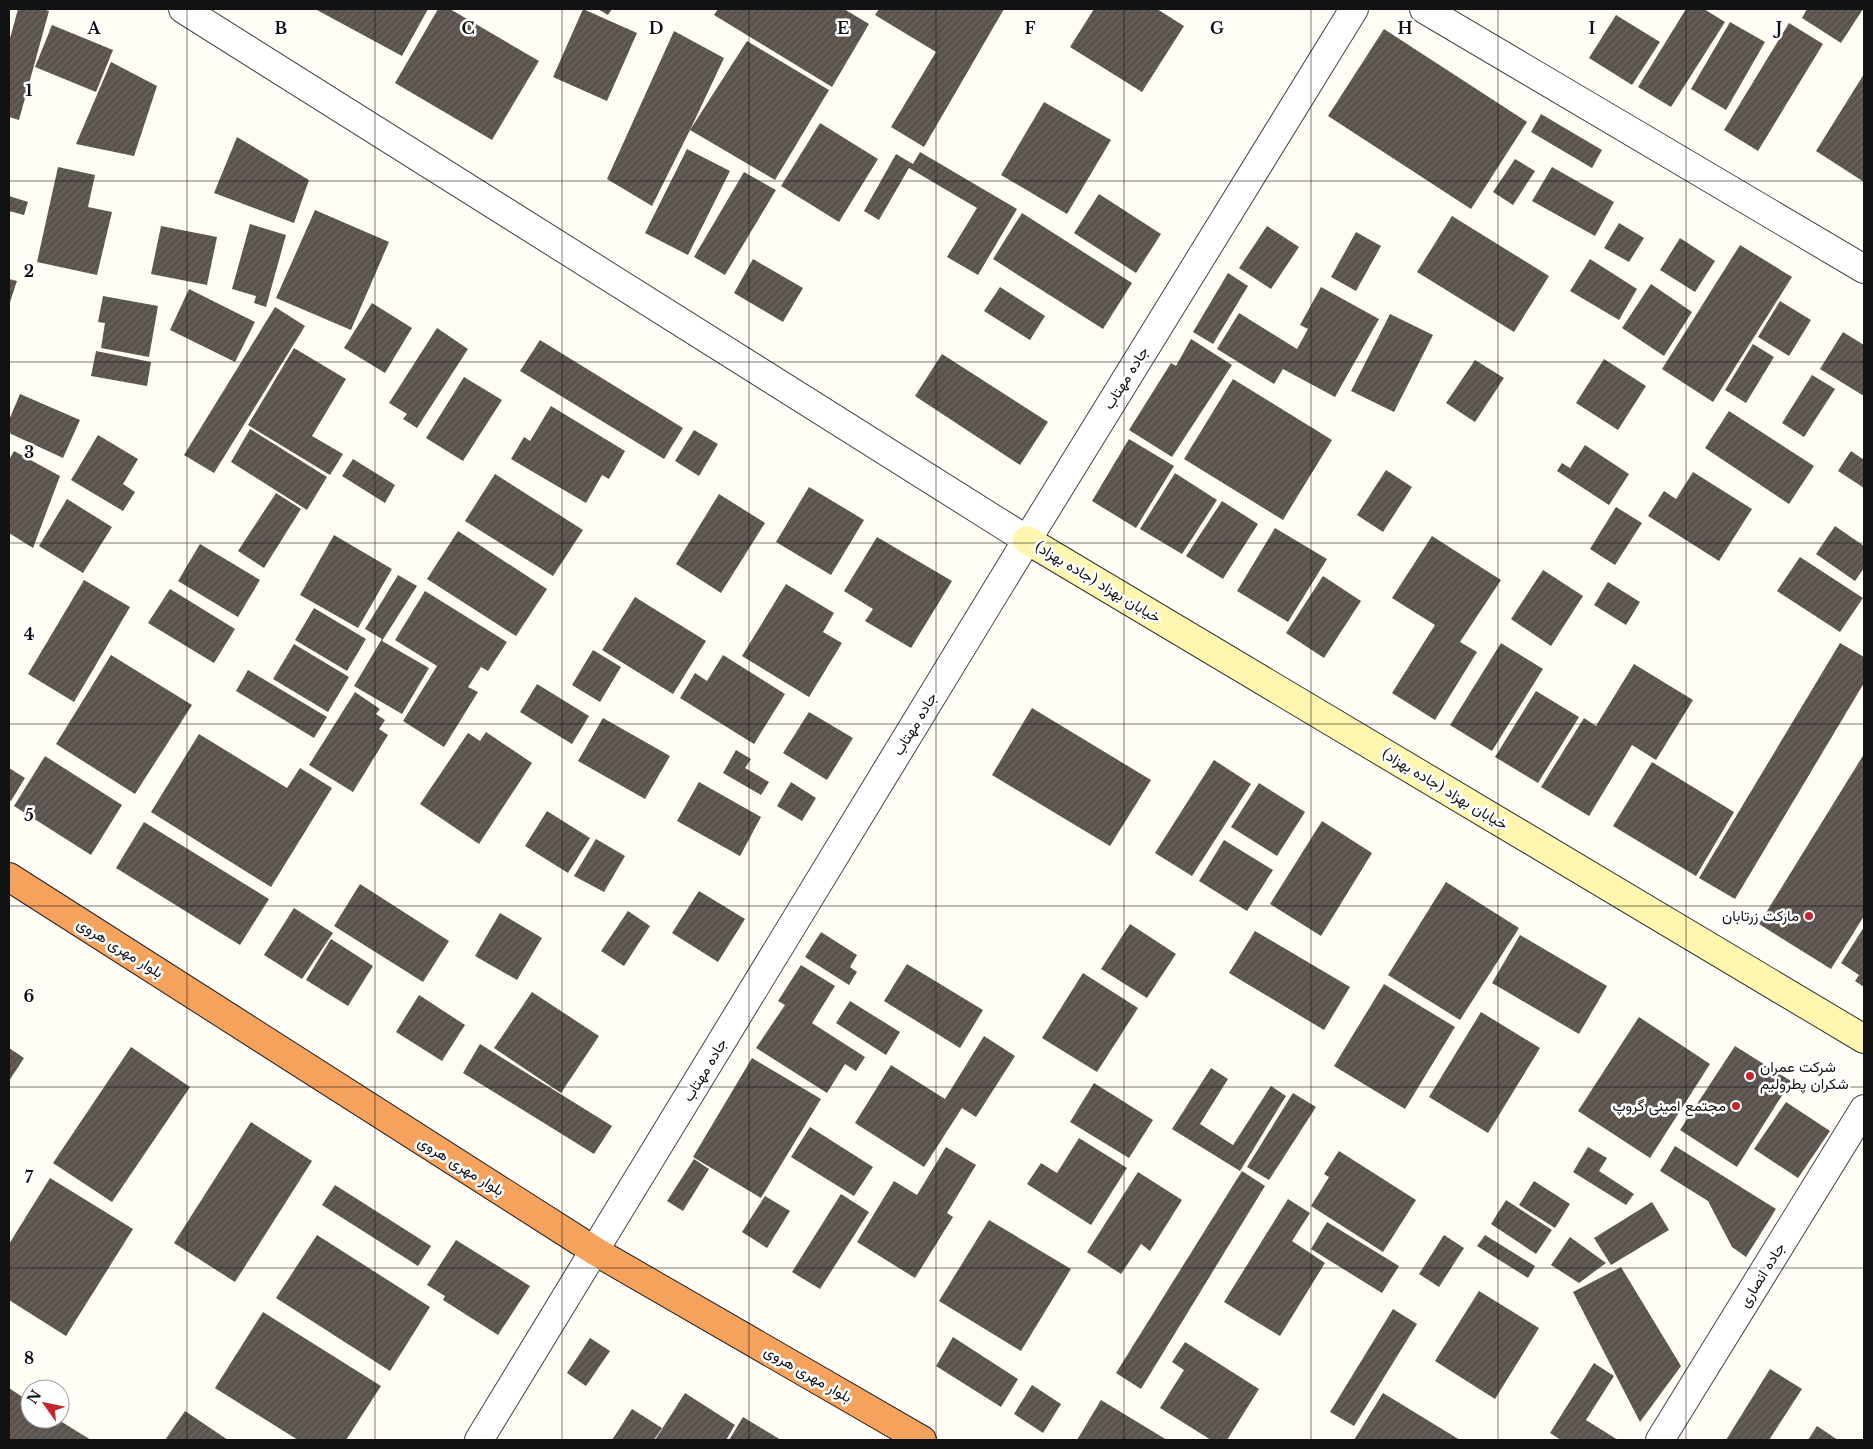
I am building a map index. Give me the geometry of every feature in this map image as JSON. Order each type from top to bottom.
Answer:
[{"type":"highway","name":"بلوار مهری هروی","points":[[9,877],[595,1251],[922,1440]]},
{"type":"street","points":[[183,9],[1027,540]]},
{"type":"street","name":"جاده مهتاب","points":[[479,1440],[1027,540],[1354,9]]},
{"type":"street","points":[[1424,9],[1864,269]]},
{"type":"street","name":"خیابان بهزاد (جاده بهزاد)","points":[[1027,540],[1864,1039]]},
{"type":"street","name":"جاده انصاری","points":[[1660,1440],[1864,1109]]},
{"type":"building","points":[[18,9],[42,9],[49,11],[19,120],[9,117],[9,42]]},
{"type":"building","points":[[315,9],[428,9],[402,56]]},
{"type":"building","points":[[438,9],[450,9],[539,61],[492,140],[395,83]]},
{"type":"building","points":[[583,9],[637,33],[607,101],[553,77]]},
{"type":"building","points":[[598,9],[612,9],[608,15]]},
{"type":"building","points":[[718,9],[844,9],[869,24],[832,87],[714,15]]},
{"type":"building","points":[[879,9],[1004,9],[924,147],[891,127],[936,52],[875,15]]},
{"type":"building","points":[[1094,9],[1157,9],[1184,26],[1142,92],[1070,47]]},
{"type":"building","points":[[1686,9],[1704,9],[1725,22],[1671,107],[1638,87]]},
{"type":"building","points":[[1807,9],[1863,9],[1841,43],[1802,18]]},
{"type":"building","points":[[1616,15],[1660,42],[1632,85],[1589,58]]},
{"type":"building","points":[[1730,22],[1765,42],[1726,110],[1691,89]]},
{"type":"building","points":[[1789,23],[1823,44],[1758,151],[1724,130]]},
{"type":"building","points":[[52,25],[113,50],[96,92],[35,67]]},
{"type":"building","points":[[1384,29],[1527,122],[1471,209],[1328,116]]},
{"type":"building","points":[[674,31],[724,58],[652,206],[607,179]]},
{"type":"building","points":[[747,41],[829,90],[775,180],[690,130]]},
{"type":"building","points":[[111,62],[157,86],[134,156],[76,144]]},
{"type":"building","points":[[1864,74],[1864,182],[1816,151]]},
{"type":"building","points":[[1044,102],[1111,140],[1067,214],[1001,175]]},
{"type":"building","points":[[1541,114],[1602,150],[1592,168],[1531,132]]},
{"type":"building","points":[[820,123],[878,159],[839,222],[781,186]]},
{"type":"building","points":[[237,137],[309,180],[294,223],[214,193]]},
{"type":"building","points":[[687,149],[730,171],[688,255],[645,233]]},
{"type":"building","points":[[920,152],[1017,209],[978,275],[947,257],[977,208],[909,168],[879,220],[864,211],[896,154],[913,164]]},
{"type":"building","points":[[1515,159],[1535,171],[1513,205],[1493,192]]},
{"type":"building","points":[[58,167],[95,175],[88,207],[112,212],[97,275],[37,262]]},
{"type":"building","points":[[1552,167],[1614,202],[1595,236],[1532,201]]},
{"type":"building","points":[[744,172],[776,190],[725,275],[694,257]]},
{"type":"building","points":[[1099,194],[1161,234],[1136,273],[1074,233]]},
{"type":"building","points":[[9,196],[28,202],[24,215],[9,211]]},
{"type":"building","points":[[315,210],[389,242],[351,330],[276,298]]},
{"type":"building","points":[[1022,213],[1132,283],[1103,329],[993,259]]},
{"type":"building","points":[[1452,216],[1549,276],[1514,332],[1417,272]]},
{"type":"building","points":[[1619,223],[1644,238],[1629,262],[1604,248]]},
{"type":"building","points":[[250,224],[286,235],[266,307],[254,303],[256,296],[232,289]]},
{"type":"building","points":[[161,226],[217,237],[207,285],[151,274]]},
{"type":"building","points":[[1267,226],[1299,247],[1271,289],[1239,268]]},
{"type":"building","points":[[1356,232],[1381,246],[1356,291],[1331,277]]},
{"type":"building","points":[[1680,238],[1715,261],[1695,292],[1660,270]]},
{"type":"building","points":[[1740,245],[1792,277],[1713,402],[1662,369]]},
{"type":"building","points":[[753,259],[803,288],[783,322],[734,293]]},
{"type":"building","points":[[1590,259],[1637,289],[1619,320],[1570,291]]},
{"type":"building","points":[[1228,273],[1248,286],[1213,344],[1193,332]]},
{"type":"building","points":[[9,279],[17,281],[9,305]]},
{"type":"building","points":[[1651,284],[1692,312],[1664,356],[1622,328]]},
{"type":"building","points":[[1000,287],[1045,316],[1030,340],[984,311]]},
{"type":"building","points":[[1321,287],[1379,319],[1335,397],[1283,369],[1274,384],[1217,349],[1239,313],[1297,349],[1308,329],[1300,325]]},
{"type":"building","points":[[189,289],[255,322],[235,362],[170,330]]},
{"type":"building","points":[[103,296],[158,306],[149,357],[101,348],[105,323],[98,322]]},
{"type":"building","points":[[1780,301],[1811,320],[1789,356],[1758,337]]},
{"type":"building","points":[[372,303],[412,328],[385,373],[344,348]]},
{"type":"building","points":[[275,307],[305,326],[214,473],[184,455]]},
{"type":"building","points":[[1390,314],[1433,335],[1394,412],[1351,391]]},
{"type":"building","points":[[437,328],[468,349],[417,428],[403,419],[407,414],[389,403]]},
{"type":"building","points":[[1843,332],[1864,345],[1864,396],[1820,369]]},
{"type":"building","points":[[1191,339],[1232,365],[1172,457],[1129,430],[1171,363],[1176,366]]},
{"type":"building","points":[[540,340],[683,428],[664,459],[520,371]]},
{"type":"building","points":[[1753,344],[1774,357],[1746,403],[1725,390]]},
{"type":"building","points":[[294,348],[346,379],[312,436],[343,454],[330,475],[248,425]]},
{"type":"building","points":[[96,351],[151,362],[147,386],[91,376]]},
{"type":"building","points":[[942,354],[1048,422],[1020,465],[915,396]]},
{"type":"building","points":[[1604,359],[1646,386],[1618,430],[1576,403]]},
{"type":"building","points":[[1475,360],[1504,378],[1475,422],[1446,403]]},
{"type":"building","points":[[1812,375],[1835,389],[1804,437],[1782,423]]},
{"type":"building","points":[[464,377],[502,400],[463,461],[426,438]]},
{"type":"building","points":[[1233,379],[1332,440],[1283,520],[1184,459]]},
{"type":"building","points":[[20,394],[80,420],[63,458],[9,433],[9,420]]},
{"type":"building","points":[[551,406],[625,451],[609,479],[602,475],[586,503],[511,459],[524,437],[530,441]]},
{"type":"building","points":[[1729,411],[1814,466],[1789,504],[1705,448]]},
{"type":"building","points":[[250,429],[327,477],[307,510],[231,462]]},
{"type":"building","points":[[694,430],[718,444],[699,476],[675,461]]},
{"type":"building","points":[[98,435],[138,459],[123,484],[135,492],[123,511],[71,480]]},
{"type":"building","points":[[1129,439],[1174,466],[1136,528],[1092,501]]},
{"type":"building","points":[[1585,445],[1629,474],[1609,505],[1557,471],[1562,463],[1570,468]]},
{"type":"building","points":[[14,451],[60,476],[33,548],[9,533],[9,460]]},
{"type":"building","points":[[1851,451],[1864,460],[1864,488],[1838,471]]},
{"type":"building","points":[[353,459],[395,485],[385,503],[342,476]]},
{"type":"building","points":[[1386,470],[1412,487],[1383,532],[1357,515]]},
{"type":"building","points":[[1693,472],[1752,509],[1719,561],[1648,516],[1664,491],[1676,499]]},
{"type":"building","points":[[1175,473],[1217,500],[1182,554],[1140,529]]},
{"type":"building","points":[[495,474],[583,530],[553,576],[465,521]]},
{"type":"building","points":[[809,487],[864,520],[831,575],[776,542]]},
{"type":"building","points":[[276,493],[301,509],[264,568],[238,551]]},
{"type":"building","points":[[719,494],[765,523],[721,593],[676,564]]},
{"type":"building","points":[[67,499],[112,527],[83,573],[39,546]]},
{"type":"building","points":[[1222,501],[1258,524],[1223,579],[1186,556]]},
{"type":"building","points":[[1616,507],[1642,523],[1615,565],[1590,549]]},
{"type":"building","points":[[1835,526],[1864,546],[1864,568],[1855,581],[1816,554]]},
{"type":"building","points":[[1275,528],[1327,559],[1288,622],[1237,591]]},
{"type":"building","points":[[458,531],[547,589],[516,636],[427,579]]},
{"type":"building","points":[[334,535],[392,569],[358,628],[300,595]]},
{"type":"building","points":[[1432,536],[1501,580],[1460,642],[1477,652],[1435,720],[1392,693],[1435,625],[1392,598]]},
{"type":"building","points":[[877,537],[952,581],[911,648],[865,621],[873,609],[844,591]]},
{"type":"building","points":[[200,544],[260,580],[238,617],[178,581]]},
{"type":"building","points":[[1800,557],[1863,598],[1840,632],[1777,591]]},
{"type":"building","points":[[1543,570],[1583,596],[1551,646],[1511,619]]},
{"type":"building","points":[[398,575],[417,586],[382,641],[429,668],[402,714],[354,686],[382,639],[365,629]]},
{"type":"building","points":[[1323,576],[1361,601],[1324,658],[1286,633]]},
{"type":"building","points":[[84,580],[130,607],[74,702],[28,674]]},
{"type":"building","points":[[1608,582],[1640,602],[1626,625],[1594,605]]},
{"type":"building","points":[[786,584],[834,613],[823,632],[842,643],[809,697],[742,656]]},
{"type":"building","points":[[170,589],[235,629],[214,663],[148,623]]},
{"type":"building","points":[[425,591],[507,642],[488,671],[481,667],[468,687],[478,692],[444,747],[403,721],[437,666],[395,640]]},
{"type":"building","points":[[635,597],[706,641],[673,694],[602,650]]},
{"type":"building","points":[[314,608],[366,639],[347,671],[295,640]]},
{"type":"building","points":[[1501,643],[1543,669],[1492,751],[1450,725]]},
{"type":"building","points":[[1840,643],[1864,657],[1864,683],[1735,899],[1699,878]]},
{"type":"building","points":[[294,644],[349,677],[328,712],[273,679]]},
{"type":"building","points":[[593,650],[621,667],[600,702],[572,685]]},
{"type":"building","points":[[111,655],[192,705],[135,794],[56,744]]},
{"type":"building","points":[[723,655],[785,694],[754,744],[680,698],[695,673],[707,681]]},
{"type":"building","points":[[1634,664],[1693,700],[1656,760],[1632,745],[1589,816],[1541,787],[1584,718],[1596,726]]},
{"type":"building","points":[[248,670],[327,717],[314,738],[236,691]]},
{"type":"building","points":[[537,684],[589,716],[572,744],[520,712]]},
{"type":"building","points":[[1536,691],[1579,717],[1538,783],[1495,757]]},
{"type":"building","points":[[355,692],[380,709],[376,714],[385,720],[379,729],[388,735],[353,792],[309,765]]},
{"type":"building","points":[[1032,708],[1151,780],[1110,846],[992,775]]},
{"type":"building","points":[[809,712],[853,738],[827,780],[783,753]]},
{"type":"building","points":[[603,718],[670,756],[645,799],[578,761]]},
{"type":"building","points":[[486,732],[532,763],[479,844],[420,804],[468,733],[480,741]]},
{"type":"building","points":[[199,734],[287,788],[300,768],[332,788],[271,887],[151,812]]},
{"type":"building","points":[[736,750],[751,759],[745,768],[769,782],[761,795],[723,773]]},
{"type":"building","points":[[1864,754],[1864,916],[1831,969],[1759,924]]},
{"type":"building","points":[[45,756],[122,805],[91,855],[14,806]]},
{"type":"building","points":[[1214,760],[1251,784],[1192,876],[1155,853]]},
{"type":"building","points":[[1652,762],[1734,812],[1696,876],[1613,826]]},
{"type":"building","points":[[9,768],[25,778],[11,801],[9,800]]},
{"type":"building","points":[[699,782],[761,817],[740,856],[677,821]]},
{"type":"building","points":[[791,782],[816,798],[802,821],[777,806]]},
{"type":"building","points":[[1259,783],[1305,812],[1277,856],[1231,827]]},
{"type":"building","points":[[547,811],[590,838],[568,873],[525,846]]},
{"type":"building","points":[[1322,821],[1372,853],[1321,936],[1270,904]]},
{"type":"building","points":[[144,822],[269,899],[240,945],[116,868]]},
{"type":"building","points":[[596,839],[625,856],[604,892],[574,876]]},
{"type":"building","points":[[1224,840],[1273,870],[1247,911],[1199,881]]},
{"type":"building","points":[[1446,882],[1519,928],[1460,1020],[1388,975]]},
{"type":"building","points":[[360,884],[449,941],[423,982],[334,926]]},
{"type":"building","points":[[699,891],[745,919],[718,962],[672,933]]},
{"type":"building","points":[[294,908],[333,933],[302,979],[264,955]]},
{"type":"building","points":[[628,911],[650,926],[624,966],[601,951]]},
{"type":"building","points":[[500,913],[542,938],[517,980],[475,956]]},
{"type":"building","points":[[1130,924],[1176,954],[1147,998],[1101,969]]},
{"type":"building","points":[[1864,927],[1864,987],[1855,981],[1859,975],[1841,963]]},
{"type":"building","points":[[1255,931],[1350,987],[1324,1030],[1229,973]]},
{"type":"building","points":[[821,932],[857,955],[850,967],[857,972],[849,985],[805,957]]},
{"type":"building","points":[[1520,935],[1607,986],[1579,1034],[1492,983]]},
{"type":"building","points":[[331,939],[373,966],[348,1006],[306,980]]},
{"type":"building","points":[[907,964],[983,1010],[960,1048],[884,1001]]},
{"type":"building","points":[[801,965],[835,986],[812,1023],[865,1057],[856,1071],[845,1064],[827,1093],[756,1048],[785,1005],[778,1001]]},
{"type":"building","points":[[1083,973],[1138,1008],[1097,1072],[1042,1038]]},
{"type":"building","points":[[1384,984],[1455,1027],[1405,1109],[1334,1066]]},
{"type":"building","points":[[532,992],[599,1036],[561,1093],[494,1048]]},
{"type":"building","points":[[419,995],[465,1025],[442,1061],[396,1032]]},
{"type":"building","points":[[850,1001],[900,1032],[886,1055],[836,1023]]},
{"type":"building","points":[[1481,1012],[1540,1048],[1488,1133],[1429,1097]]},
{"type":"building","points":[[1639,1017],[1710,1064],[1650,1158],[1578,1111]]},
{"type":"building","points":[[984,1036],[1015,1056],[976,1117],[962,1108],[924,1167],[855,1123],[891,1065],[945,1099]]},
{"type":"building","points":[[480,1044],[612,1126],[594,1154],[463,1073]]},
{"type":"building","name":"مجتمع امینی گروپ","points":[[1735,1046],[1791,1081],[1737,1167],[1680,1130]]},
{"type":"building","points":[[131,1047],[190,1087],[112,1202],[53,1163]]},
{"type":"building","points":[[9,1048],[24,1058],[9,1081]]},
{"type":"building","points":[[752,1058],[821,1099],[761,1198],[693,1157]]},
{"type":"building","points":[[1211,1068],[1228,1079],[1200,1124],[1233,1145],[1271,1086],[1286,1096],[1240,1171],[1172,1129]]},
{"type":"building","points":[[1094,1083],[1153,1120],[1129,1158],[1070,1122]]},
{"type":"building","points":[[1293,1093],[1316,1107],[1269,1180],[1247,1167]]},
{"type":"building","points":[[1786,1102],[1830,1131],[1798,1178],[1754,1149]]},
{"type":"building","points":[[251,1122],[312,1161],[235,1282],[174,1243]]},
{"type":"building","points":[[810,1127],[873,1167],[854,1196],[791,1157]]},
{"type":"building","points":[[1079,1138],[1127,1168],[1091,1225],[1027,1184],[1041,1163],[1057,1173]]},
{"type":"building","points":[[1675,1146],[1776,1209],[1746,1257],[1732,1247],[1708,1201],[1660,1171]]},
{"type":"building","points":[[946,1147],[976,1165],[947,1213],[953,1217],[915,1278],[857,1242],[894,1181],[917,1195]]},
{"type":"building","points":[[1588,1147],[1607,1158],[1599,1171],[1634,1194],[1626,1205],[1573,1172]]},
{"type":"building","points":[[1339,1151],[1416,1200],[1383,1252],[1311,1206],[1329,1177],[1324,1174]]},
{"type":"building","points":[[694,1159],[709,1169],[683,1211],[667,1201]]},
{"type":"building","points":[[1242,1171],[1265,1186],[1141,1389],[1116,1373]]},
{"type":"building","points":[[1138,1172],[1182,1200],[1150,1251],[1141,1244],[1121,1274],[1087,1252]]},
{"type":"building","points":[[50,1178],[133,1229],[66,1336],[9,1300],[9,1244]]},
{"type":"building","points":[[1534,1181],[1570,1204],[1555,1228],[1519,1205]]},
{"type":"building","points":[[335,1185],[431,1246],[418,1266],[322,1205]]},
{"type":"building","points":[[841,1194],[869,1212],[820,1289],[792,1272]]},
{"type":"building","points":[[765,1196],[790,1211],[767,1248],[742,1232]]},
{"type":"building","points":[[1288,1199],[1310,1213],[1292,1241],[1325,1263],[1280,1336],[1224,1302]]},
{"type":"building","points":[[1506,1200],[1552,1230],[1536,1254],[1491,1224]]},
{"type":"building","points":[[1652,1202],[1669,1230],[1611,1265],[1594,1238]]},
{"type":"building","points":[[989,1220],[1071,1269],[1021,1351],[939,1301]]},
{"type":"building","points":[[1327,1222],[1399,1266],[1382,1293],[1311,1249]]},
{"type":"building","points":[[317,1235],[430,1307],[390,1371],[276,1298]]},
{"type":"building","points":[[1444,1235],[1464,1248],[1439,1287],[1419,1274]]},
{"type":"building","points":[[1485,1235],[1535,1266],[1528,1278],[1477,1246]]},
{"type":"building","points":[[1570,1237],[1606,1263],[1579,1283],[1551,1265]]},
{"type":"building","points":[[456,1240],[530,1286],[498,1335],[443,1300],[445,1296],[427,1285]]},
{"type":"building","points":[[1621,1267],[1681,1366],[1640,1422],[1573,1292]]},
{"type":"building","points":[[1479,1291],[1539,1328],[1495,1399],[1435,1361]]},
{"type":"building","points":[[1393,1309],[1417,1324],[1354,1426],[1330,1412]]},
{"type":"building","points":[[263,1312],[381,1386],[346,1440],[298,1440],[215,1388]]},
{"type":"building","points":[[953,1337],[1018,1379],[1001,1407],[936,1366]]},
{"type":"building","points":[[590,1338],[610,1351],[586,1386],[567,1373]]},
{"type":"building","points":[[1185,1342],[1259,1389],[1227,1440],[1211,1440],[1160,1408],[1184,1370],[1172,1362]]},
{"type":"building","points":[[1594,1363],[1614,1376],[1586,1420],[1618,1440],[1561,1440],[1550,1433]]},
{"type":"building","points":[[1770,1369],[1802,1389],[1769,1440],[1726,1440]]},
{"type":"building","points":[[1032,1385],[1061,1404],[1043,1433],[1014,1414]]},
{"type":"building","points":[[9,1388],[20,1395],[20,1429],[70,1429],[70,1427],[91,1440],[9,1440]]},
{"type":"building","points":[[685,1393],[735,1425],[726,1440],[655,1440]]},
{"type":"building","points":[[1383,1393],[1460,1440],[1354,1440]]},
{"type":"building","points":[[1101,1400],[1167,1440],[1077,1440]]},
{"type":"building","points":[[632,1409],[662,1428],[654,1440],[612,1440]]},
{"type":"building","points":[[185,1411],[228,1440],[165,1440]]},
{"type":"building","points":[[743,1417],[781,1440],[729,1440]]},
{"type":"building","points":[[1817,1426],[1838,1440],[1808,1440]]},
{"type":"place","name":"مارکت زرتابان","points":[[1809,916]]},
{"type":"place","name":"شرکت عمران شکران پطرولیم","points":[[1750,1076]]},
{"type":"place","name":"مجتمع امینی گروپ","points":[[1736,1106]]}]
